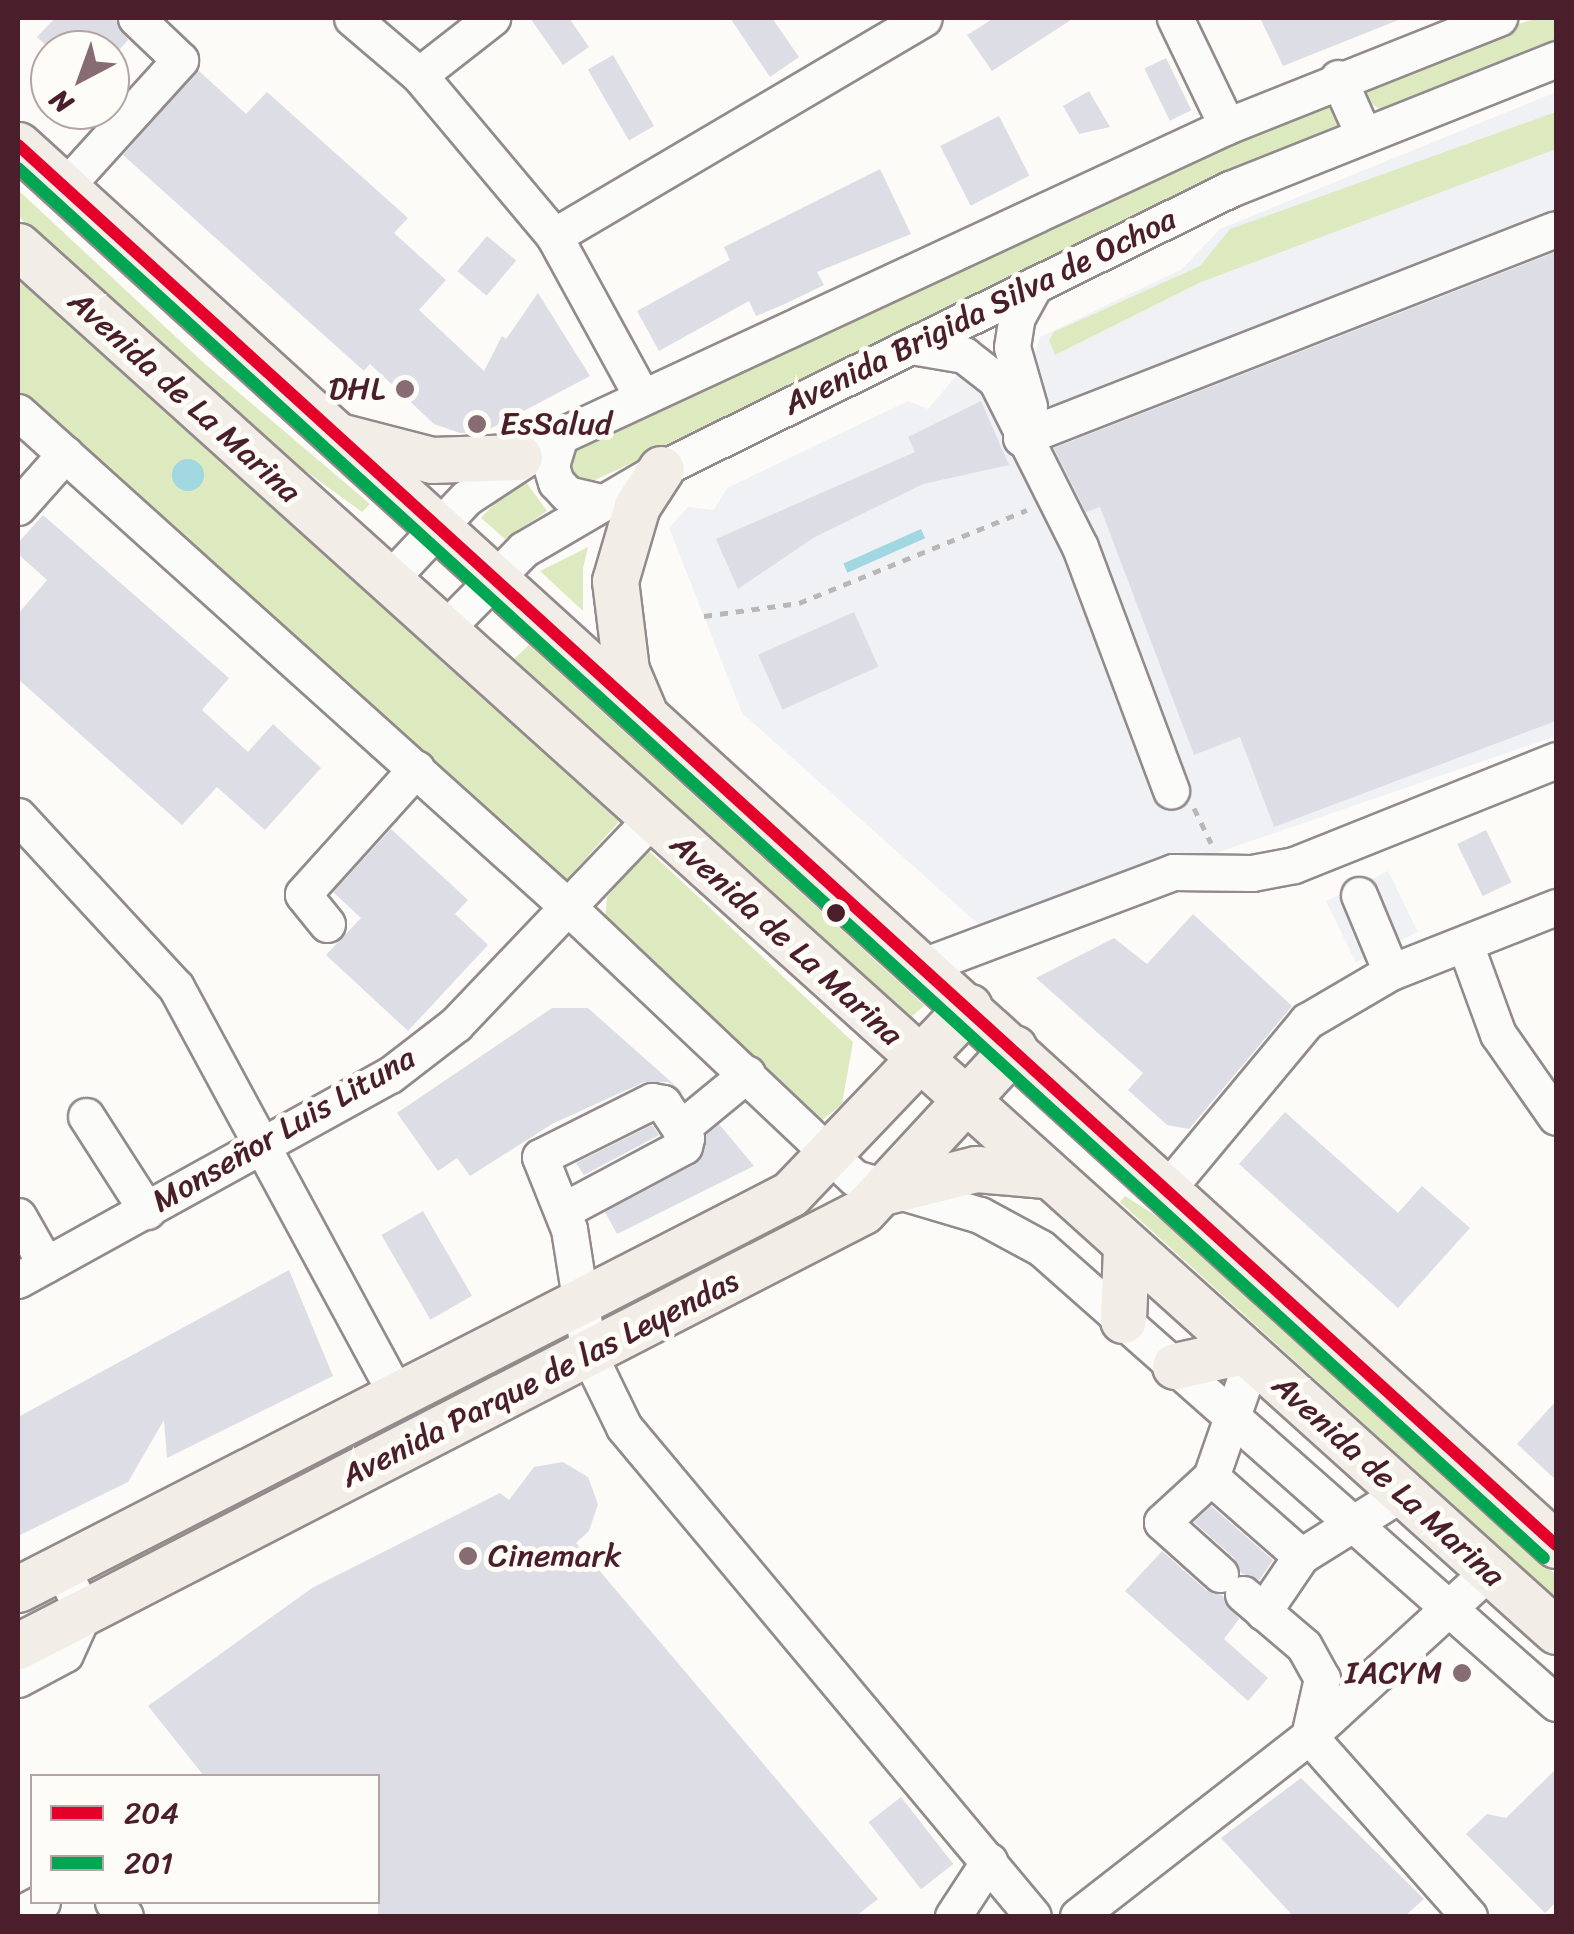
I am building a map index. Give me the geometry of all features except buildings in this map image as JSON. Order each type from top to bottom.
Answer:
[{"type":"main road","name":"Avenida de La Marina","points":[[18,145],[1556,1545]]},
{"type":"main road","name":"Avenida de La Marina","points":[[18,246],[965,1103],[1556,1631]]},
{"type":"main road","points":[[333,434],[432,460],[519,457]]},
{"type":"main road","points":[[646,717],[626,670],[615,581],[637,506],[661,468]]},
{"type":"main road","name":"Avenida Parque de las Leyendas","points":[[18,1589],[395,1392],[790,1194],[969,1008]]},
{"type":"main road","points":[[831,1152],[881,1060],[880,1024]]},
{"type":"main road","name":"Avenida Parque de las Leyendas","points":[[18,1646],[829,1231],[887,1191],[1014,1048]]},
{"type":"main road","points":[[887,1191],[976,1169],[1045,1174]]},
{"type":"main road","points":[[1123,1320],[1126,1247]]},
{"type":"main road","points":[[1174,1366],[1247,1355]]},
{"type":"street","points":[[64,188],[180,60],[136,18]]},
{"type":"street","points":[[352,18],[420,75],[554,236],[641,395]]},
{"type":"street","points":[[420,75],[492,18]]},
{"type":"street","points":[[554,236],[924,18]]},
{"type":"street","points":[[1176,18],[1221,113]]},
{"type":"street","name":"Avenida Brigida Silva de Ochoa","points":[[388,582],[435,528],[519,457],[560,436],[1221,113],[1338,78],[1442,26],[1499,18]]},
{"type":"street","name":"Avenida Brigida Silva de Ochoa","points":[[443,632],[490,577],[598,501],[661,468],[1230,189],[1556,59]]},
{"type":"street","points":[[1338,78],[1363,134]]},
{"type":"street","points":[[1029,435],[1556,229]]},
{"type":"street","points":[[1035,285],[1017,317],[1012,347],[1029,435],[1052,500],[1080,547],[1171,791]]},
{"type":"street","points":[[911,346],[964,355],[990,370],[1029,435]]},
{"type":"street","name":"Avenida de La Marina","points":[[18,412],[568,907],[856,1178],[887,1191],[980,1214],[1041,1248],[1455,1608],[1556,1702]]},
{"type":"street","points":[[560,436],[551,466],[556,482],[567,494],[598,501]]},
{"type":"street","points":[[18,507],[65,454]]},
{"type":"street","points":[[923,966],[1173,872],[1224,873],[1294,865],[1556,760]]},
{"type":"street","points":[[327,924],[303,894],[416,769]]},
{"type":"street","points":[[18,816],[176,987],[266,1146],[395,1392]]},
{"type":"street","name":"Monseñor Luis Lituna","points":[[32,1272],[390,1075],[456,1024],[651,819]]},
{"type":"street","points":[[1359,894],[1391,972]]},
{"type":"street","points":[[1167,1189],[1307,1021],[1391,972],[1556,907]]},
{"type":"street","points":[[1465,944],[1498,1034],[1556,1118]]},
{"type":"street","points":[[680,1129],[747,1074]]},
{"type":"street","points":[[564,1210],[677,1152],[686,1138],[663,1103],[652,1101],[542,1153],[539,1162],[564,1210],[583,1300],[588,1355],[624,1427],[1033,1916]]},
{"type":"street","points":[[86,1116],[147,1211]]},
{"type":"street","points":[[18,1216],[32,1272]]},
{"type":"street","points":[[1247,1355],[1211,1476],[1162,1522],[1304,1646],[1322,1678],[1309,1736]]},
{"type":"street","points":[[1211,1476],[1301,1556]]},
{"type":"street","points":[[1242,1594],[1402,1493]]},
{"type":"street","points":[[18,1679],[66,1654],[84,1612],[60,1566]]},
{"type":"street","points":[[1078,1916],[1309,1736],[1455,1608],[1490,1571]]},
{"type":"street","points":[[1309,1736],[1469,1916]]},
{"type":"street","points":[[953,1916],[989,1861]]},
{"type":"path","points":[[704,616],[799,603],[1052,500]]},
{"type":"path","points":[[1171,791],[1196,810],[1224,873]]},
{"type":"shaded area","points":[[1556,92],[1556,736],[987,932],[742,713],[669,528],[688,507],[714,510],[727,488],[908,401],[928,409],[957,375],[1032,365],[1040,337],[1182,269],[1220,229]]},
{"type":"shaded area","points":[[1388,871],[1418,932],[1356,962],[1326,901]]},
{"type":"green space","points":[[1538,18],[1556,18],[1556,42],[1381,110],[1361,97],[1363,88],[1457,43]]},
{"type":"green space","points":[[1324,100],[1333,102],[1342,129],[1334,137],[580,487],[566,482],[561,454]]},
{"type":"green space","points":[[1556,112],[1556,149],[1201,282],[1055,355],[1049,340],[1054,332],[1200,266],[1230,229]]},
{"type":"green space","points":[[18,190],[205,364],[370,504],[362,512],[248,429],[18,216]]},
{"type":"green space","points":[[18,280],[619,821],[550,899],[18,420]]},
{"type":"green space","points":[[521,475],[547,511],[505,539],[481,518]]},
{"type":"green space","points":[[588,547],[583,568],[583,611],[540,571]]},
{"type":"green space","points":[[529,645],[925,1005],[910,1018],[514,659]]},
{"type":"green space","points":[[647,849],[853,1042],[842,1104],[821,1121],[605,921],[607,897]]},
{"type":"green space","points":[[1125,1196],[1180,1231],[1556,1575],[1556,1598],[1120,1202]]},
{"type":"green space","points":[[816,1207],[825,1226],[618,1322],[609,1303]]},
{"type":"green space","points":[[530,1350],[537,1361],[111,1577],[107,1562]]},
{"type":"water","points":[[188,459],[199,464],[204,475],[199,486],[188,491],[177,486],[172,475],[177,464]]},
{"type":"water","points":[[921,529],[925,538],[847,573],[843,564]]},
{"type":"transit line","name":"204","points":[[18,145],[1556,1545]]},
{"type":"transit line","name":"201","points":[[18,168],[1544,1558]]},
{"type":"place","name":"DHL","points":[[405,389]]},
{"type":"place","name":"EsSalud","points":[[477,424]]},
{"type":"place","name":"Cinemark","points":[[468,1556]]},
{"type":"place","name":"IACYM","points":[[1462,1673]]}]
